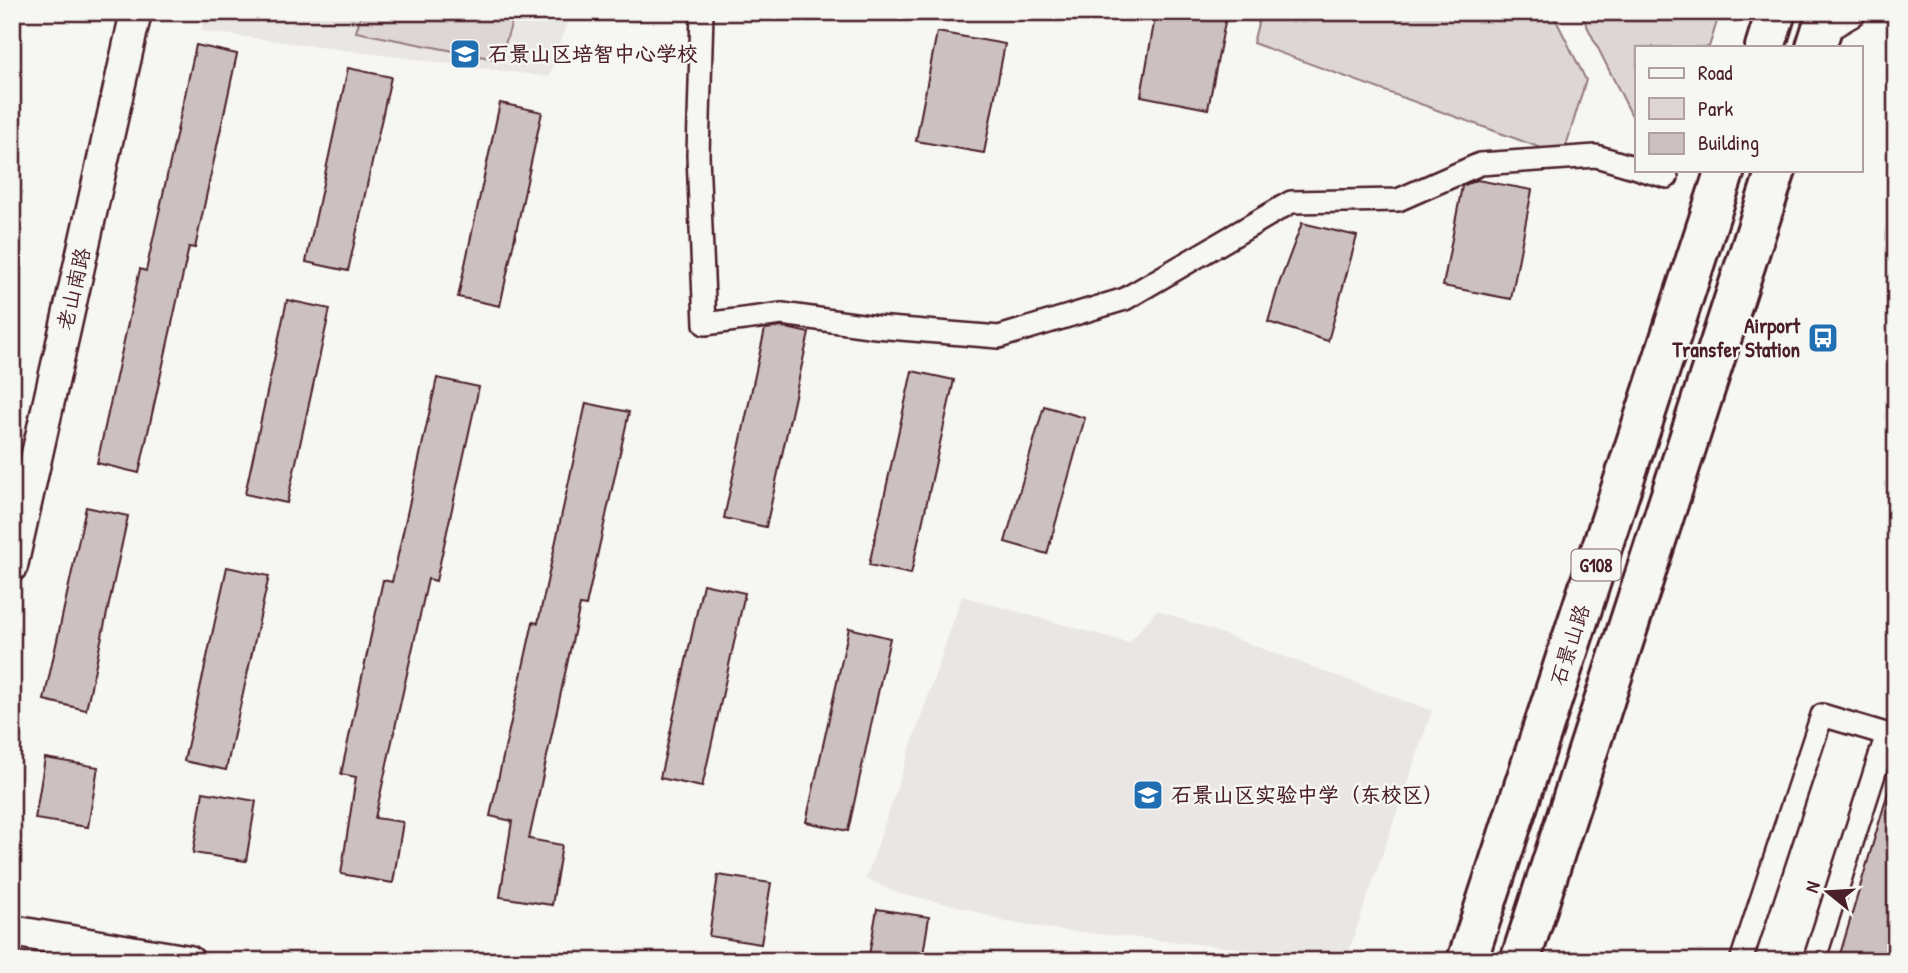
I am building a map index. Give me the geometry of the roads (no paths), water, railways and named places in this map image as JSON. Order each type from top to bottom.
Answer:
[{"type":"highway","points":[[1765,46],[1776,12]]},
{"type":"highway","name":"石景山路","points":[[1467,961],[1724,172]]},
{"type":"highway","name":"G108","points":[[1520,961],[1775,172]]},
{"type":"main road","name":"老山南路","points":[[12,566],[136,12]]},
{"type":"main road","points":[[12,932],[190,961]]},
{"type":"street","points":[[702,12],[698,155],[705,324],[782,314],[876,327],[999,337],[1125,299],[1291,202],[1398,200],[1480,164],[1596,156],[1635,167]]},
{"type":"street","points":[[1649,172],[1667,177]]},
{"type":"street","points":[[1741,961],[1822,715],[1891,736],[1814,961]]},
{"type":"place","name":"石景山区培智中心学校","points":[[465,54]]},
{"type":"place","name":"Airport Transfer Station","points":[[1823,338]]},
{"type":"place","name":"石景山区实验中学（东校区）","points":[[1148,795]]}]
